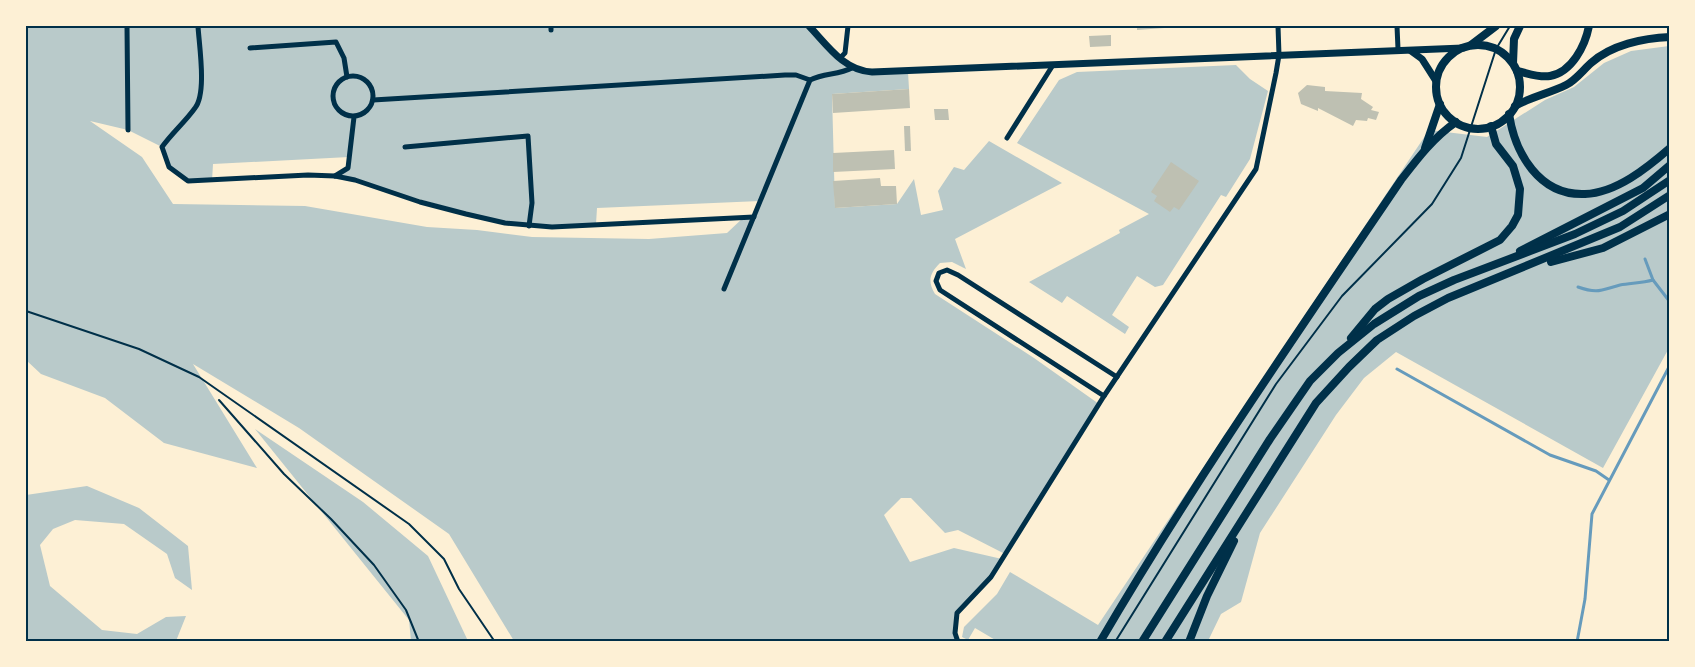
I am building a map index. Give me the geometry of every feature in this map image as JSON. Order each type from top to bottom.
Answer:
[{"type":"main road","points":[[1496,26],[1453,53],[1439,70],[1436,81],[1436,93],[1446,114],[1456,123],[1471,128],[1491,126],[1528,99],[1568,84],[1592,62],[1613,50],[1642,40],[1670,37]]},
{"type":"main road","points":[[1520,26],[1514,39],[1515,67],[1520,83],[1519,95],[1512,110],[1515,141],[1528,166],[1540,178],[1569,193],[1586,194],[1616,185],[1655,161],[1670,148]]},
{"type":"main road","points":[[1467,46],[1484,45],[1496,49],[1515,67],[1548,77],[1564,70],[1582,48],[1589,26]]},
{"type":"main road","points":[[1425,148],[1440,104]]},
{"type":"main road","points":[[1100,642],[1128,593],[1256,395],[1401,180],[1425,148],[1438,135],[1456,123]]},
{"type":"main road","points":[[1142,642],[1269,438],[1310,381],[1376,309],[1388,299],[1500,240],[1512,226],[1518,215],[1520,189],[1513,166],[1496,144],[1491,126]]},
{"type":"main road","points":[[1480,271],[1643,188],[1670,165]]},
{"type":"main road","points":[[1338,353],[1396,309],[1454,280],[1575,234],[1623,211],[1670,180]]},
{"type":"main road","points":[[1523,269],[1620,227],[1670,195]]},
{"type":"main road","points":[[1165,642],[1317,404],[1349,367],[1377,340],[1414,316],[1484,282],[1603,248],[1670,214]]},
{"type":"main road","points":[[1189,642],[1207,596],[1252,503]]},
{"type":"street","points":[[127,26],[128,130]]},
{"type":"street","points":[[198,26],[201,89],[197,107],[173,131],[162,147],[169,167],[188,181],[308,175],[335,176],[466,214],[529,226],[754,217]]},
{"type":"street","points":[[809,26],[840,58],[852,68],[864,72],[908,72],[1279,54],[1411,51],[1467,46]]},
{"type":"street","points":[[840,58],[845,53],[848,26]]},
{"type":"street","points":[[958,642],[955,633],[957,613],[991,577],[1117,376],[1256,170],[1279,54],[1278,26]]},
{"type":"street","points":[[1397,26],[1398,50]]},
{"type":"street","points":[[250,48],[336,42],[344,58],[347,77]]},
{"type":"street","points":[[1411,51],[1422,59],[1436,81]]},
{"type":"street","points":[[1007,138],[1053,65]]},
{"type":"street","points":[[724,289],[810,80],[821,75],[839,74],[852,68]]},
{"type":"street","points":[[373,100],[785,75],[796,75],[810,80]]},
{"type":"street","points":[[354,76],[366,81],[373,93],[373,100],[366,111],[354,117],[341,114],[336,109],[332,97],[336,84],[347,77],[354,76]]},
{"type":"street","points":[[335,176],[348,168],[354,117]]},
{"type":"street","points":[[405,147],[528,136],[531,203],[529,226]]},
{"type":"street","points":[[1104,396],[940,290],[936,281],[939,273],[947,270],[958,275],[1117,376]]},
{"type":"lane","points":[[1115,642],[1276,384],[1342,296],[1432,204],[1461,158],[1496,49],[1510,26]]},
{"type":"lane","points":[[26,311],[139,349],[199,377],[409,524],[444,559],[459,589],[495,642]]},
{"type":"path","points":[[214,395],[284,474],[374,565],[406,610],[419,642]]},
{"type":"shaded area","points":[[26,26],[809,26],[852,68],[908,72],[909,89],[832,94],[835,208],[897,204],[914,179],[921,215],[943,210],[938,191],[954,167],[964,170],[989,141],[1062,183],[955,239],[966,269],[952,262],[940,263],[934,270],[930,281],[935,294],[1034,358],[1099,404],[1005,554],[958,530],[945,533],[911,498],[901,498],[884,515],[910,562],[954,548],[1002,559],[991,577],[957,613],[955,633],[958,641],[514,641],[449,534],[299,428],[193,364],[257,468],[164,443],[105,398],[41,374],[26,360]],"holes":[[[90,121],[128,130],[162,147],[169,167],[188,181],[212,181],[213,164],[349,157],[348,168],[335,176],[505,223],[572,226],[596,224],[597,208],[760,201],[754,216],[744,217],[727,233],[649,239],[532,237],[427,227],[305,206],[173,204],[142,157]]]},
{"type":"shaded area","points":[[1669,46],[1669,348],[1603,468],[1396,352],[1364,378],[1336,415],[1260,533],[1241,602],[1221,614],[1208,641],[1010,642],[997,641],[975,628],[968,640],[962,637],[964,627],[997,594],[1010,572],[1098,625],[1429,130],[1487,137],[1545,100],[1574,87],[1604,63],[1631,51]]},
{"type":"shaded area","points":[[1236,65],[1250,79],[1268,91],[1250,159],[1226,197],[1221,195],[1163,285],[1155,287],[1137,276],[1112,315],[1129,327],[1125,334],[1067,296],[1062,303],[1029,282],[1120,233],[1119,230],[1149,214],[1017,143],[1059,80],[1077,72]]},
{"type":"shaded area","points":[[255,429],[363,502],[428,556],[468,641],[411,641],[409,620]]},
{"type":"shaded area","points":[[87,486],[139,508],[188,546],[192,590],[175,578],[167,554],[124,524],[75,520],[53,529],[40,545],[50,586],[102,630],[137,634],[166,617],[186,616],[176,641],[26,641],[26,495]]},
{"type":"building","points":[[1137,26],[1178,26],[1178,27],[1137,30]]},
{"type":"building","points":[[1111,35],[1111,46],[1090,47],[1089,36]]},
{"type":"building","points":[[1307,85],[1325,87],[1325,91],[1362,93],[1361,99],[1373,107],[1371,110],[1379,112],[1376,120],[1368,118],[1367,121],[1356,120],[1353,126],[1318,108],[1318,111],[1301,104],[1298,93]]},
{"type":"building","points":[[909,89],[910,108],[833,113],[832,94]]},
{"type":"building","points":[[934,109],[948,109],[949,120],[935,120]]},
{"type":"building","points":[[904,126],[910,126],[911,151],[905,151]]},
{"type":"building","points":[[894,150],[895,169],[833,172],[833,153]]},
{"type":"building","points":[[1171,162],[1199,181],[1179,210],[1174,207],[1170,212],[1154,201],[1157,196],[1151,192]]},
{"type":"building","points":[[880,178],[881,186],[896,186],[897,204],[835,208],[833,181]]},
{"type":"waterway","points":[[1645,259],[1653,280],[1670,302]]},
{"type":"waterway","points":[[1578,287],[1599,290],[1653,280]]},
{"type":"waterway","points":[[1577,642],[1585,599],[1592,514],[1670,365]]},
{"type":"waterway","points":[[1397,369],[1550,455],[1596,471],[1609,480]]}]
